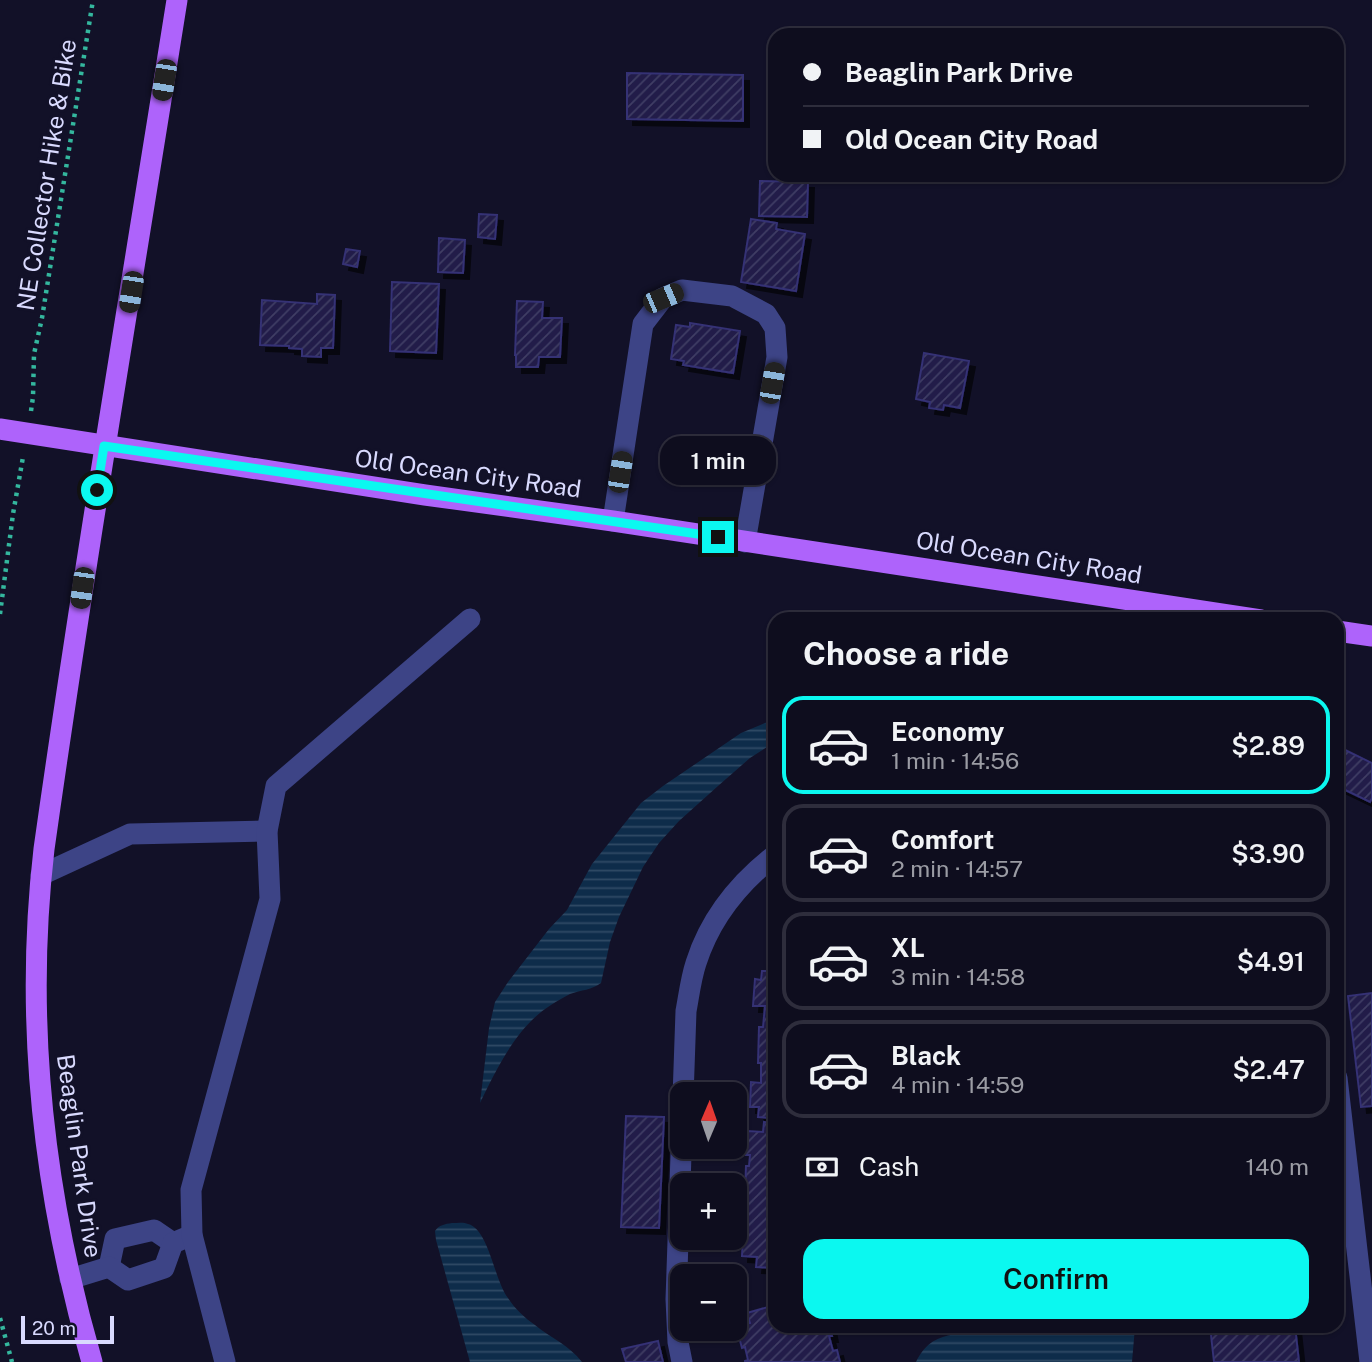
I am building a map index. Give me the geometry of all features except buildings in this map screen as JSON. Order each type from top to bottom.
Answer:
[{"type":"main road","name":"Beaglin Park Drive","points":[[92,1362],[70,1279],[49,1168],[37,1052],[36,953],[41,875],[55,768],[104,446],[177,0]]},
{"type":"main road","name":"Old Ocean City Road","points":[[0,429],[1209,612]]},
{"type":"main road","points":[[1344,632],[1372,636]]},
{"type":"lane","points":[[612,521],[643,324],[663,298],[682,290],[732,296],[766,314],[775,328],[777,357],[745,541]]},
{"type":"lane","points":[[109,1267],[128,1280],[164,1268],[182,1239],[191,1190],[270,899],[267,831],[276,786],[470,619]]},
{"type":"lane","points":[[41,875],[130,834],[267,831]]},
{"type":"lane","points":[[682,1362],[676,1299],[684,1038],[690,987],[695,965],[715,920],[746,880],[768,861]]},
{"type":"lane","points":[[1344,1138],[1370,1362]]},
{"type":"lane","points":[[109,1267],[115,1238],[154,1230],[182,1239]]},
{"type":"lane","points":[[182,1239],[225,1362]]},
{"type":"lane","points":[[70,1279],[109,1267]]},
{"type":"path","name":"NE Collector Hike & Bike","points":[[33,397],[34,354],[93,0]]},
{"type":"path","points":[[0,614],[19,479]]},
{"type":"path","points":[[0,1318],[12,1362]]},
{"type":"water","points":[[768,722],[768,746],[750,758],[679,821],[659,843],[643,867],[619,917],[610,942],[601,983],[570,994],[528,1024],[509,1049],[480,1103],[489,1028],[495,1002],[508,982],[567,910],[592,864],[641,803],[741,733]]},
{"type":"water","points":[[466,1223],[475,1228],[486,1245],[503,1290],[514,1306],[582,1362],[470,1362],[436,1240],[435,1231],[442,1225]]},
{"type":"water","points":[[1134,1333],[1132,1362],[916,1362],[933,1342],[954,1335]]},
{"type":"route","points":[[97,490],[104,446],[718,537]]}]
